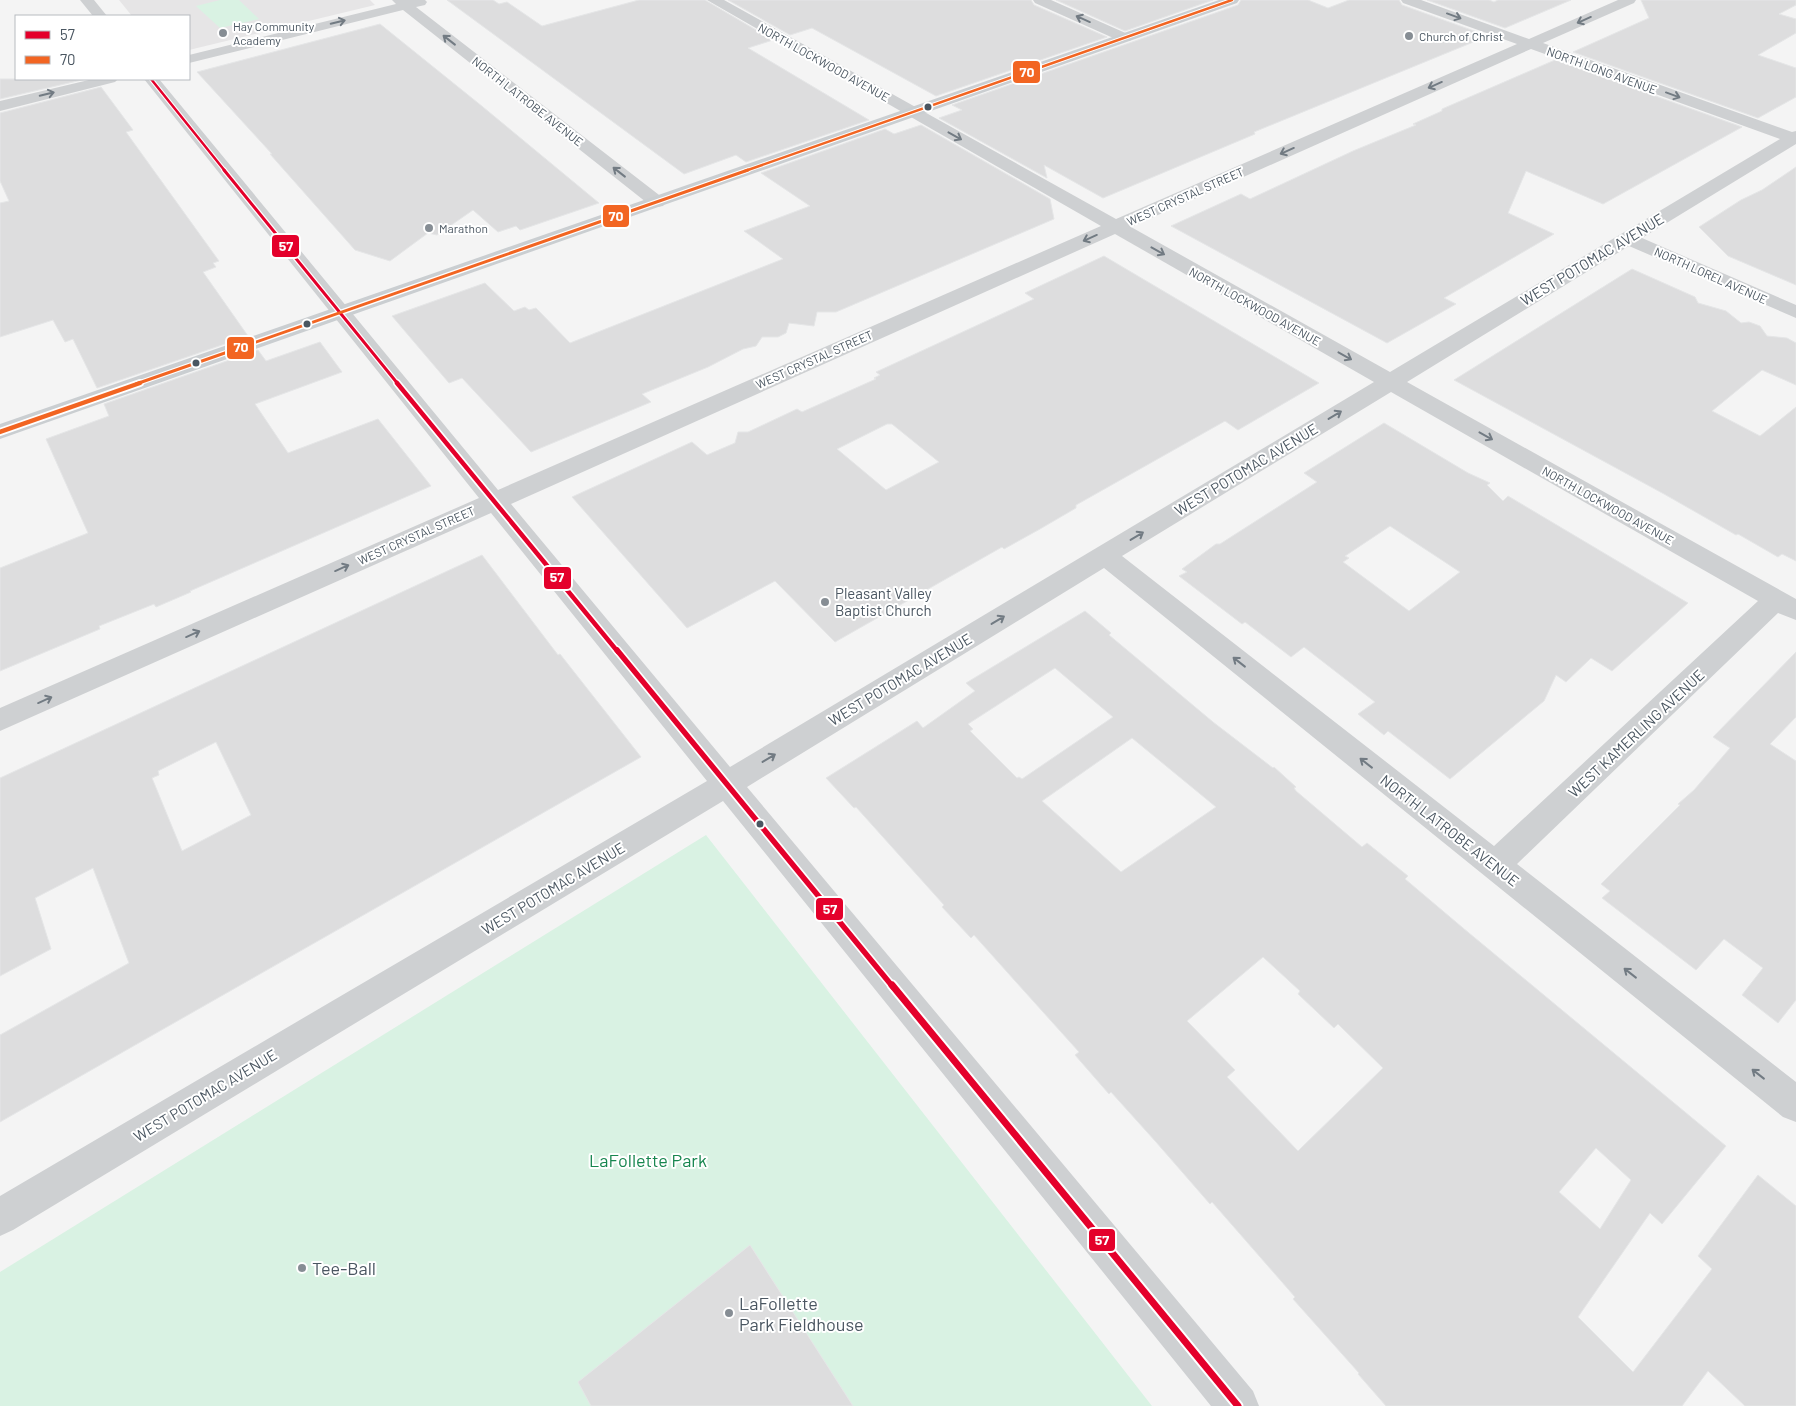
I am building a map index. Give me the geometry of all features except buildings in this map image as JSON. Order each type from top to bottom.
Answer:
[{"type":"main road","points":[[0,432],[1232,0]]},
{"type":"street","points":[[87,0],[99,15]]},
{"type":"street","points":[[190,59],[402,3],[429,0]]},
{"type":"street","name":"NORTH LOCKWOOD AVENUE","points":[[714,0],[1786,606]]},
{"type":"street","points":[[1040,0],[1125,38]]},
{"type":"street","name":"NORTH LONG AVENUE","points":[[1408,0],[1795,138]]},
{"type":"street","name":"WEST CRYSTAL STREET","points":[[0,720],[1629,0]]},
{"type":"street","name":"NORTH LATROBE AVENUE","points":[[402,3],[658,202]]},
{"type":"street","points":[[0,106],[106,80]]},
{"type":"street","points":[[152,80],[340,313],[1238,1406]]},
{"type":"street","name":"WEST POTOMAC AVENUE","points":[[0,1217],[727,784],[1795,138]]},
{"type":"street","name":"NORTH LOREL AVENUE","points":[[1627,238],[1796,312]]},
{"type":"street","name":"NORTH LATROBE AVENUE","points":[[1104,555],[1796,1104]]},
{"type":"street","name":"WEST KAMERLING AVENUE","points":[[1495,866],[1786,606]]},
{"type":"shaded area","name":"Hay Community Academy","points":[[119,0],[370,0],[375,5],[190,50],[190,15],[131,15]]},
{"type":"green space","points":[[220,0],[239,0],[259,19],[220,28],[196,6]]},
{"type":"green space","name":"LaFollette Park","points":[[706,835],[1152,1406],[0,1406],[0,1272]]},
{"type":"transit line","name":"70","points":[[0,432],[1232,0]]},
{"type":"transit line","name":"57","points":[[152,80],[340,313],[1238,1406]]},
{"type":"place","name":"Hay Community Academy","points":[[223,33]]},
{"type":"place","name":"Church of Christ","points":[[1409,36]]},
{"type":"place","name":"Marathon","points":[[429,228]]},
{"type":"place","name":"Pleasant Valley Baptist Church","points":[[825,602]]},
{"type":"place","name":"Tee-Ball","points":[[302,1268]]},
{"type":"place","name":"LaFollette Park Fieldhouse","points":[[729,1313]]}]
